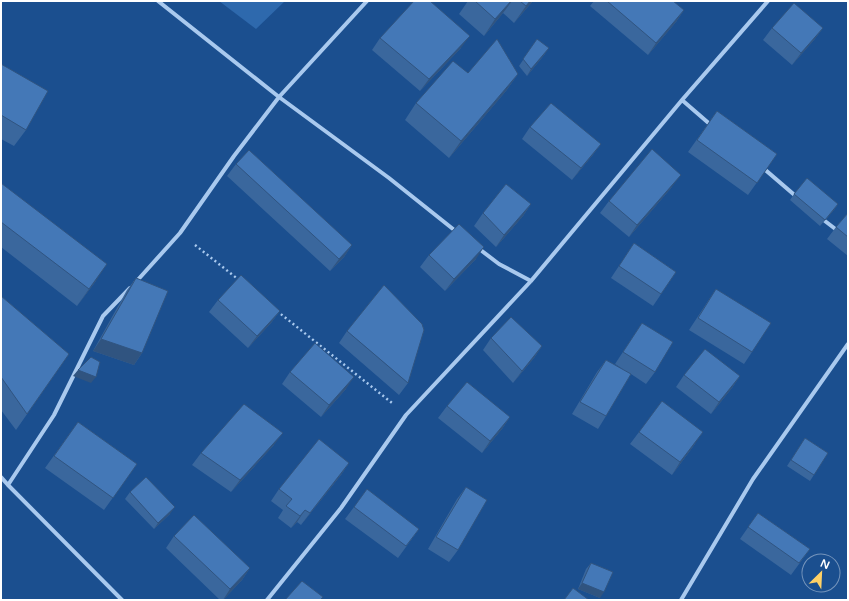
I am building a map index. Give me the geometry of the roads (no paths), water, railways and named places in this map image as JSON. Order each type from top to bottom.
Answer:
[{"type":"street","points":[[158,1],[279,97],[389,178],[462,236]]},
{"type":"street","points":[[8,485],[54,415],[103,316],[180,233],[234,156],[279,97],[367,1]]},
{"type":"street","points":[[268,600],[341,508],[406,415],[532,281],[682,100],[768,1]]},
{"type":"street","points":[[682,100],[717,130]]},
{"type":"street","points":[[759,165],[800,200]]},
{"type":"street","points":[[818,215],[842,235]]},
{"type":"street","points":[[474,245],[499,264],[532,281]]},
{"type":"street","points":[[681,600],[753,479],[848,344]]},
{"type":"street","points":[[1,476],[8,485],[122,600]]}]
